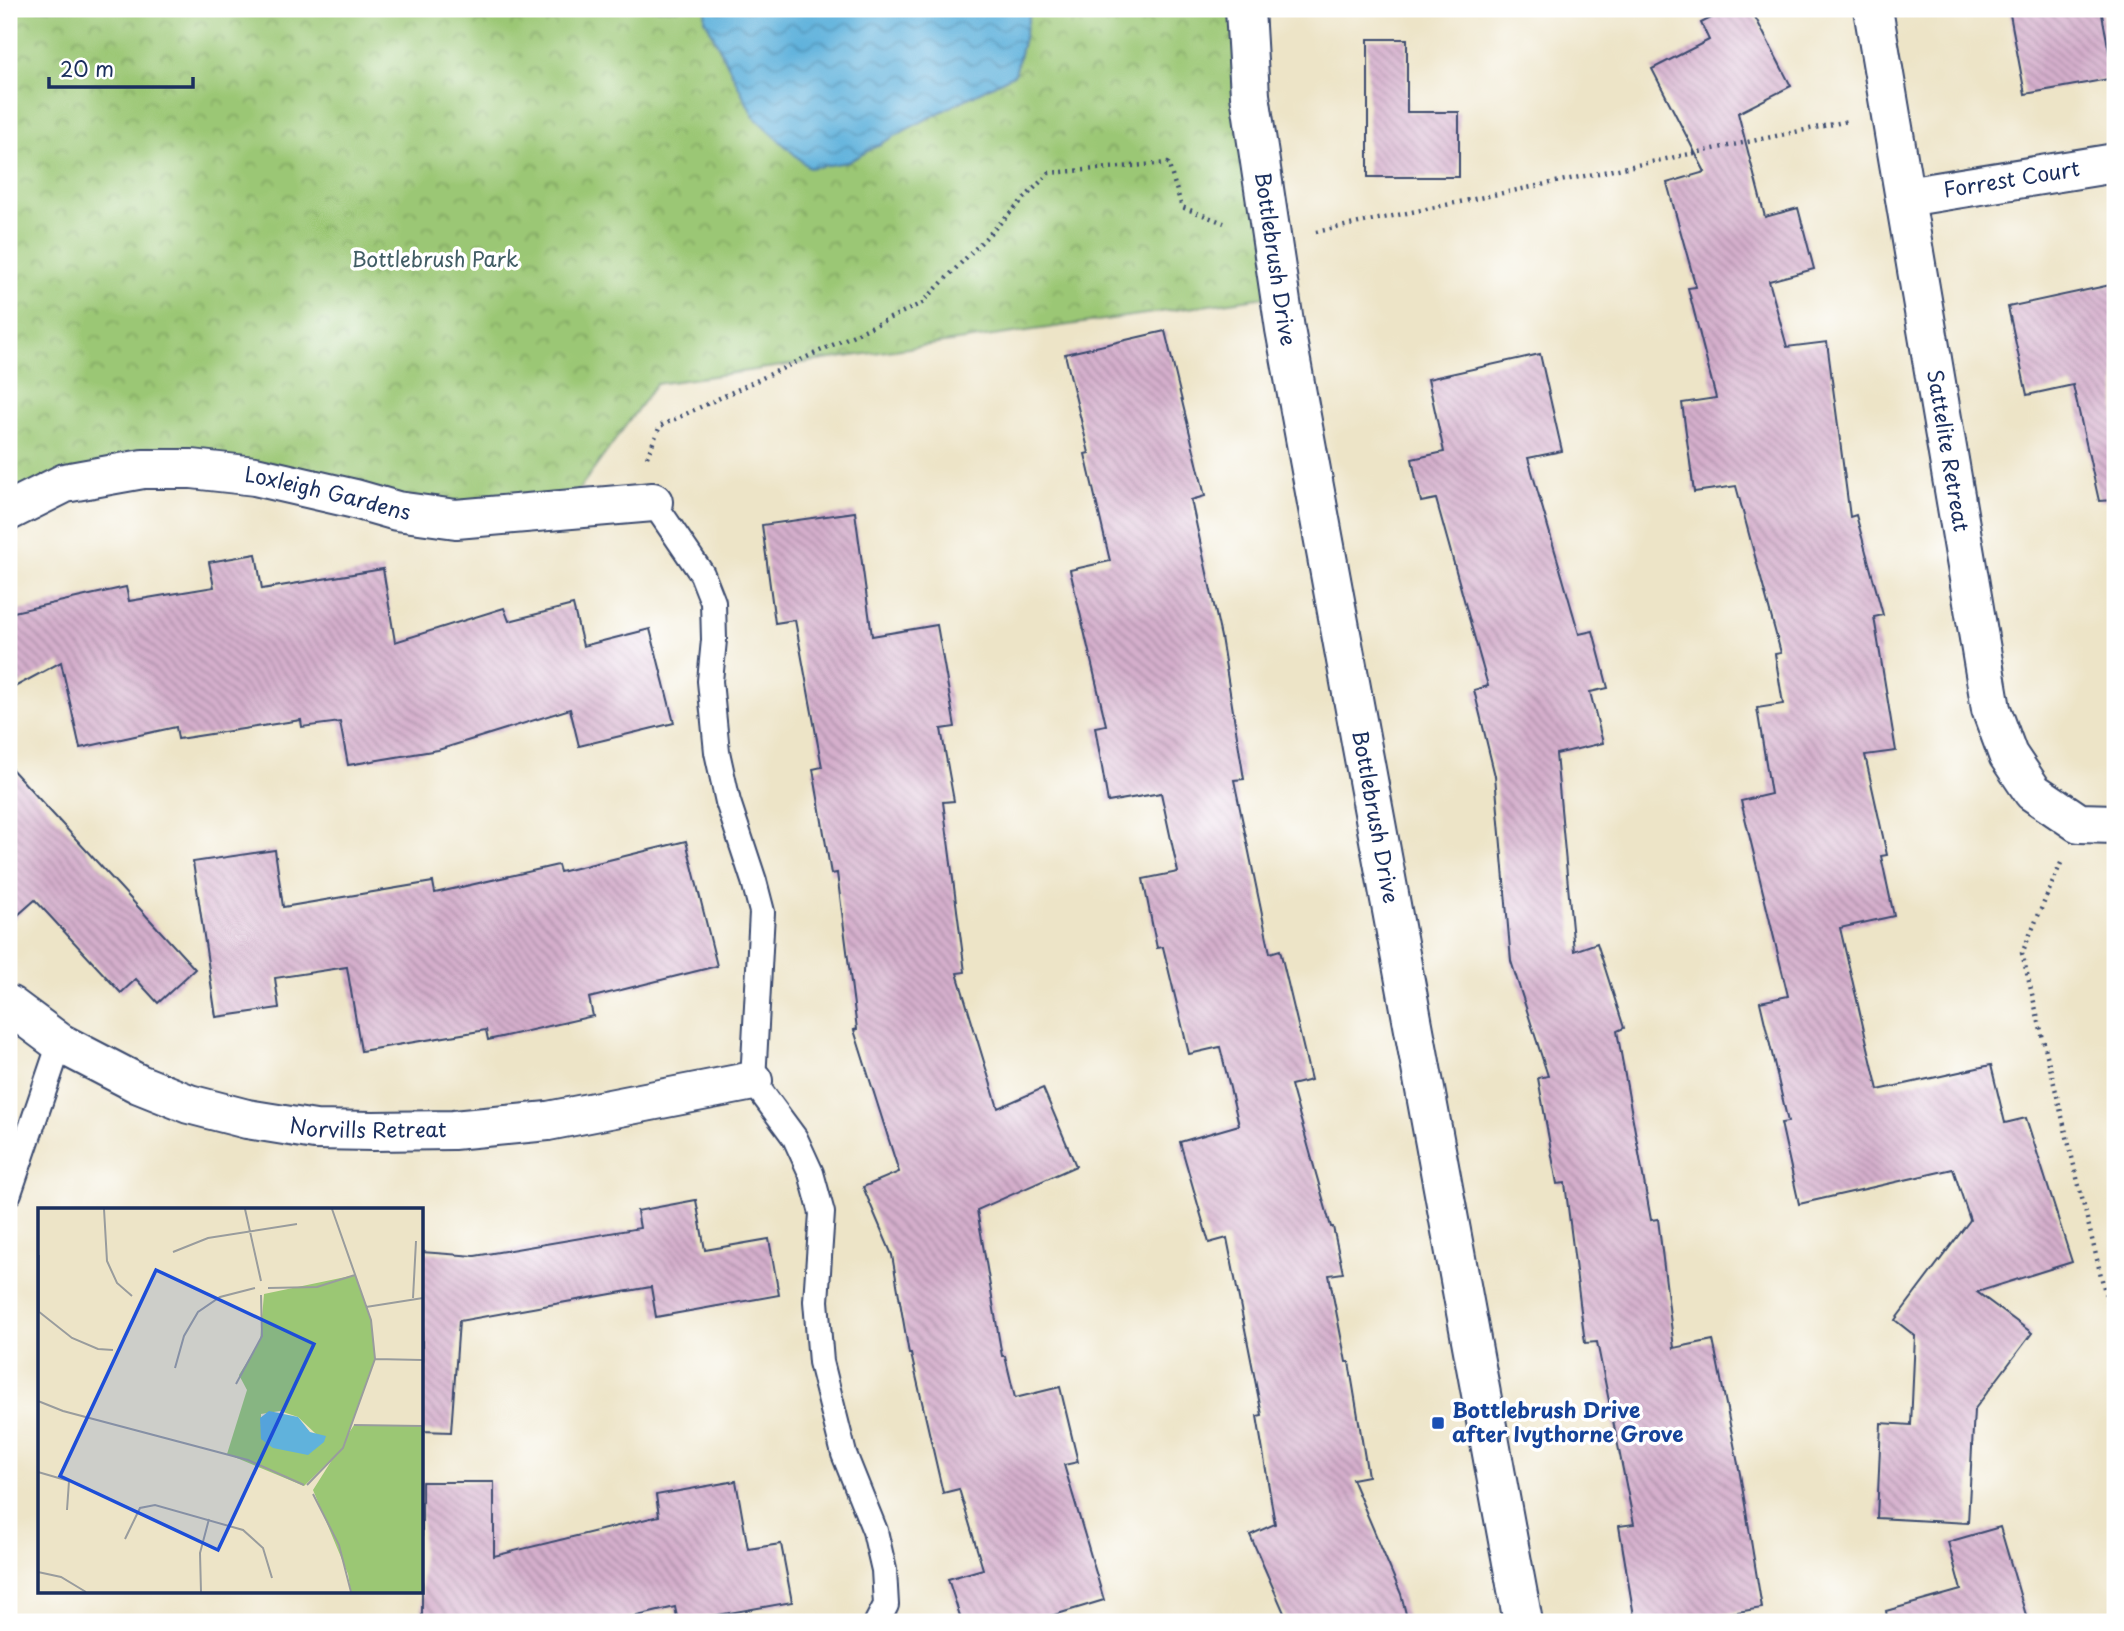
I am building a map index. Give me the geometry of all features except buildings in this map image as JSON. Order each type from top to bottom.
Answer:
[{"type":"street","name":"Bottlebrush Drive","points":[[1245,9],[1250,95],[1290,356],[1522,1622]]},
{"type":"street","name":"Sattelite Retreat","points":[[1873,9],[1991,709],[2008,755],[2033,792],[2097,823]]},
{"type":"street","name":"Forrest Court","points":[[1906,197],[2115,163]]},
{"type":"street","name":"Loxleigh Gardens","points":[[9,511],[65,483],[143,469],[192,469],[255,476],[397,511],[456,519],[641,503]]},
{"type":"street","name":"Norvills Retreat","points":[[9,1005],[60,1043],[139,1084],[189,1104],[247,1119],[314,1130],[453,1130],[548,1121],[753,1081]]},
{"type":"lane","points":[[641,503],[702,574],[713,602],[714,640],[710,681],[717,752],[728,802],[762,912],[753,1081],[795,1138],[811,1173],[822,1213],[816,1301],[821,1362],[844,1454],[875,1531],[884,1570],[886,1605],[877,1622]]},
{"type":"lane","points":[[9,1193],[60,1043]]},
{"type":"path","points":[[641,503],[660,426],[922,303],[1049,173],[1168,163],[1182,207],[1272,241],[1890,112]]},
{"type":"path","points":[[2097,823],[2022,953],[2115,1333]]},
{"type":"green space","name":"Bottlebrush Park","points":[[9,9],[706,9],[705,19],[754,117],[848,162],[1015,74],[1031,9],[1245,9],[1280,295],[656,384],[565,509],[456,519],[192,469],[9,511]]},
{"type":"water","points":[[706,9],[1031,9],[1015,74],[848,162],[809,168],[754,117],[705,19]]},
{"type":"place","name":"Bottlebrush Drive after Ivythorne Grove","points":[[1438,1423]]}]
